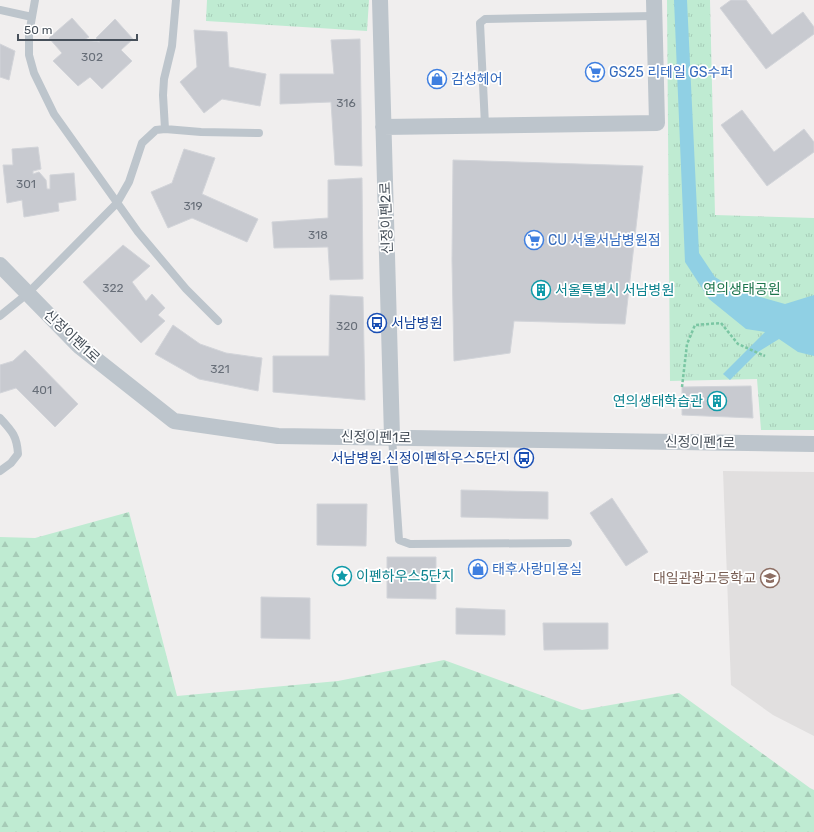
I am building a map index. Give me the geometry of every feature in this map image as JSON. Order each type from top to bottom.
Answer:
[{"type":"street","name":"신정이펜2로","points":[[380,0],[392,437]]},
{"type":"street","points":[[383,127],[656,123],[654,8]]},
{"type":"street","name":"신정이펜1로","points":[[0,265],[79,346],[174,421],[278,436],[814,444]]},
{"type":"lane","points":[[35,0],[29,34],[29,55],[34,73],[54,114],[138,232],[186,288],[218,321]]},
{"type":"lane","points":[[165,129],[163,95],[164,79],[172,46],[176,0]]},
{"type":"lane","points":[[485,125],[480,23],[485,19],[654,8]]},
{"type":"lane","points":[[0,10],[32,16]]},
{"type":"lane","points":[[0,316],[27,294],[117,203],[129,182],[142,143],[156,130],[165,129],[201,132],[259,133]]},
{"type":"lane","points":[[0,418],[13,432],[17,443],[18,454],[11,463],[0,471]]},
{"type":"lane","points":[[392,437],[399,540],[410,544],[568,543]]},
{"type":"path","points":[[682,387],[687,344],[695,325],[721,323],[738,344],[765,356]]},
{"type":"shaded area","name":"대일관광고등학교","points":[[723,471],[814,472],[814,736],[773,715],[731,685]]},
{"type":"green space","points":[[207,0],[369,0],[367,31],[206,21]]},
{"type":"green space","name":"연의생태공원","points":[[667,0],[710,0],[715,215],[814,218],[814,430],[761,430],[757,379],[670,381]]},
{"type":"green space","points":[[129,512],[177,696],[338,681],[444,660],[582,710],[679,693],[814,790],[814,832],[0,832],[0,537],[35,538]]},
{"type":"water","points":[[674,0],[687,0],[699,253],[715,277],[736,290],[785,304],[814,295],[814,356],[798,352],[779,339],[758,352],[730,380],[723,374],[765,332],[746,329],[709,299],[685,262]]},
{"type":"building","points":[[731,0],[746,0],[772,35],[803,12],[814,27],[814,34],[766,69],[720,8]]},
{"type":"building","points":[[72,18],[89,37],[84,40],[100,42],[96,38],[115,19],[133,39],[121,50],[132,61],[102,89],[90,77],[78,86],[53,61],[62,53],[49,38]]},
{"type":"building","points":[[194,30],[227,32],[229,67],[266,74],[260,106],[222,99],[204,113],[180,82],[197,67]]},
{"type":"building","points":[[360,39],[362,166],[335,165],[331,102],[280,104],[280,74],[334,74],[331,40]]},
{"type":"building","points":[[0,44],[15,51],[9,80],[0,77]]},
{"type":"building","points":[[742,110],[774,152],[804,129],[814,142],[814,152],[767,186],[721,125]]},
{"type":"building","points":[[38,147],[41,169],[33,171],[33,174],[39,172],[46,180],[47,189],[50,189],[50,175],[74,173],[76,200],[58,203],[59,211],[24,217],[22,200],[7,203],[3,165],[13,165],[12,149]]},
{"type":"building","points":[[184,149],[215,158],[202,194],[258,219],[247,242],[192,218],[168,228],[151,192],[172,183]]},
{"type":"building","name":"서울특별시 서남병원","points":[[453,160],[643,166],[625,324],[514,321],[510,353],[454,361],[452,260]]},
{"type":"building","points":[[362,178],[363,279],[330,280],[328,247],[274,248],[272,222],[328,218],[328,180]]},
{"type":"building","points":[[123,245],[150,266],[132,282],[146,301],[152,294],[165,308],[158,315],[165,321],[141,343],[83,282]]},
{"type":"building","points":[[330,295],[363,297],[365,400],[273,392],[273,356],[329,356]]},
{"type":"building","points":[[173,325],[200,344],[226,353],[262,358],[258,391],[199,379],[155,354]]},
{"type":"building","points":[[25,350],[78,404],[55,427],[16,388],[0,393],[0,365],[13,361]]},
{"type":"building","name":"연의생태학습관","points":[[751,386],[753,418],[682,415],[682,387]]},
{"type":"building","points":[[461,490],[548,492],[548,519],[461,517]]},
{"type":"building","points":[[612,498],[648,552],[626,566],[590,513]]},
{"type":"building","points":[[317,504],[367,504],[366,546],[317,545]]},
{"type":"building","points":[[387,557],[436,557],[436,599],[387,598]]},
{"type":"building","points":[[261,597],[310,598],[310,639],[261,638]]},
{"type":"building","points":[[456,608],[505,610],[505,635],[456,634]]},
{"type":"building","points":[[543,623],[608,623],[608,649],[544,650]]},
{"type":"place","name":"GS25 리테일 GS수퍼","points":[[595,72]]},
{"type":"place","name":"감성헤어","points":[[437,79]]},
{"type":"place","name":"CU 서울서남병원점","points":[[534,240]]},
{"type":"place","name":"서울특별시 서남병원","points":[[541,290]]},
{"type":"place","name":"서남병원","points":[[377,323]]},
{"type":"place","name":"연의생태학습관","points":[[717,401]]},
{"type":"place","name":"서남병원.신정이펜하우스5단지","points":[[524,458]]},
{"type":"place","name":"태후사랑미용실","points":[[478,569]]},
{"type":"place","name":"이펜하우스5단지","points":[[342,576]]},
{"type":"place","name":"대일관광고등학교","points":[[770,578]]}]
